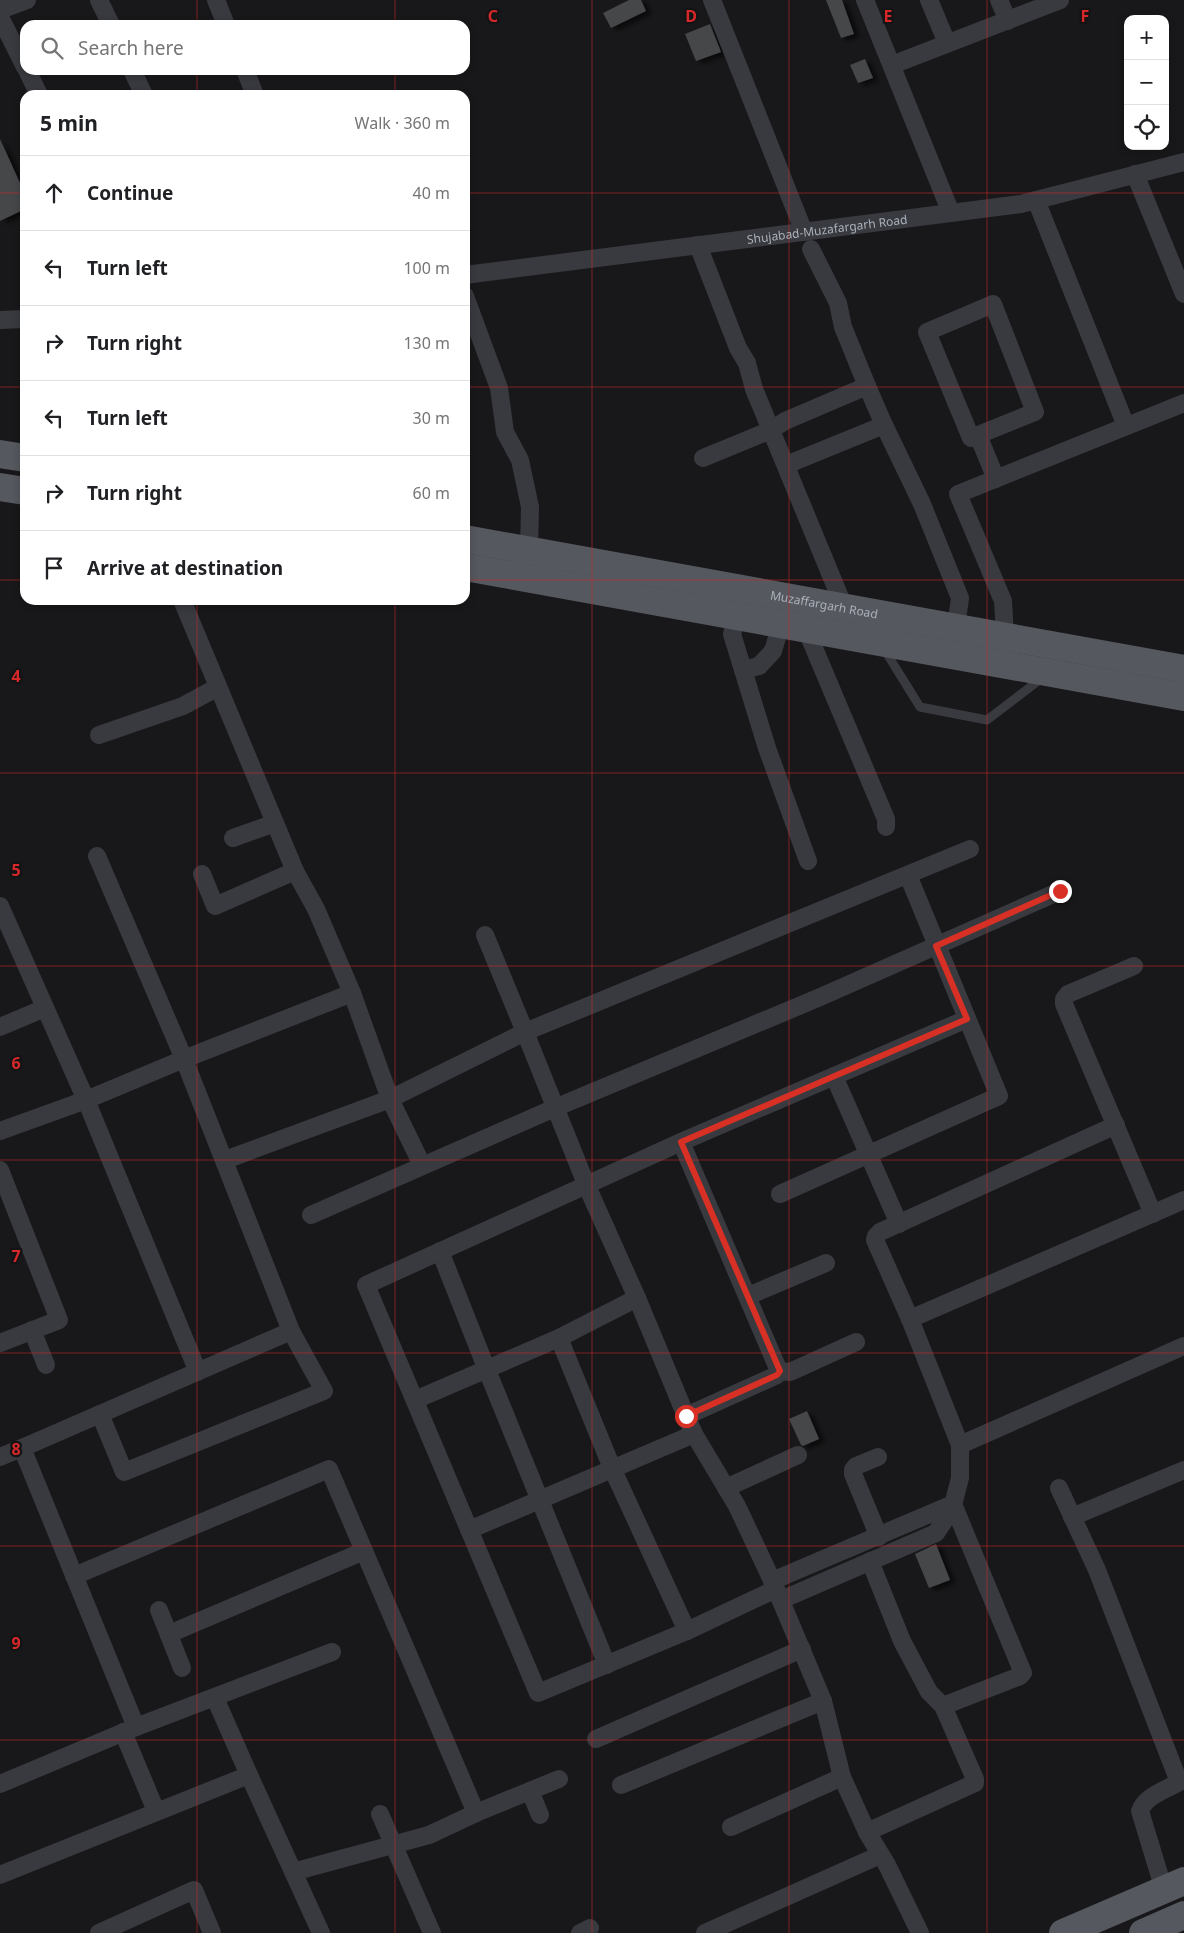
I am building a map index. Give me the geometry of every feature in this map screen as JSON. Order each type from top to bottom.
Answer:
[{"type":"main road","points":[[0,454],[20,457]]},
{"type":"main road","points":[[0,487],[20,490]]},
{"type":"main road","name":"Muzaffargarh Road","points":[[470,540],[1184,669]]},
{"type":"main road","points":[[470,568],[1184,697]]},
{"type":"main road","points":[[1063,1933],[1174,1885]]},
{"type":"main road","points":[[1148,1932],[1184,1915]]},
{"type":"street","points":[[0,10],[28,0]]},
{"type":"street","points":[[99,0],[109,20]]},
{"type":"street","points":[[216,0],[224,20]]},
{"type":"street","points":[[712,0],[804,232]]},
{"type":"street","points":[[866,0],[952,213]]},
{"type":"street","points":[[929,0],[947,43]]},
{"type":"street","points":[[999,0],[1008,21]]},
{"type":"street","points":[[892,65],[1060,0]]},
{"type":"street","points":[[0,17],[20,56]]},
{"type":"street","points":[[29,75],[37,90]]},
{"type":"street","points":[[134,75],[142,90]]},
{"type":"street","points":[[247,75],[253,90]]},
{"type":"street","name":"Shujabad-Muzafargarh Road","points":[[470,274],[1021,204],[1184,162]]},
{"type":"street","points":[[1135,174],[1184,294]]},
{"type":"street","points":[[1036,200],[1126,426]]},
{"type":"street","points":[[698,246],[738,348],[747,362],[754,389],[844,606]]},
{"type":"street","points":[[811,249],[838,303],[844,327],[867,386],[922,504],[960,598],[956,627]]},
{"type":"street","points":[[993,304],[1035,412],[978,435],[971,438],[926,332],[993,304]]},
{"type":"street","points":[[470,310],[499,388],[506,432],[520,460],[530,507],[528,550]]},
{"type":"street","points":[[0,320],[20,319]]},
{"type":"street","points":[[703,458],[771,430],[785,421],[867,386]]},
{"type":"street","points":[[1005,636],[1003,601],[958,494],[1184,403]]},
{"type":"street","points":[[786,465],[884,425]]},
{"type":"street","points":[[978,435],[996,479]]},
{"type":"street","points":[[184,605],[295,871],[316,909],[352,993],[390,1099],[422,1165]]},
{"type":"street","points":[[737,616],[732,634],[767,748],[808,861]]},
{"type":"street","points":[[743,670],[759,666],[793,626],[886,819],[886,827]]},
{"type":"street","points":[[99,735],[183,706],[218,687]]},
{"type":"street","points":[[233,838],[275,823]]},
{"type":"street","points":[[225,1160],[390,1099],[525,1032],[970,849]]},
{"type":"street","points":[[97,856],[225,1160],[291,1331],[324,1391],[124,1472],[100,1414]]},
{"type":"street","points":[[202,874],[215,906],[295,871]]},
{"type":"street","points":[[780,1194],[998,1098],[999,1093],[936,946],[908,875]]},
{"type":"street","points":[[311,1215],[557,1107],[818,998],[1060,891]]},
{"type":"street","points":[[0,906],[6,934],[45,1008],[86,1100],[198,1372]]},
{"type":"street","points":[[485,934],[557,1107],[586,1184],[637,1298],[686,1416],[694,1434],[737,1506],[802,1649],[822,1701],[842,1777],[867,1832],[920,1933]]},
{"type":"street","points":[[1134,966],[1068,994],[1064,999],[1064,1004],[1153,1214]]},
{"type":"street","points":[[0,1131],[86,1100],[352,993]]},
{"type":"street","points":[[0,1027],[45,1008]]},
{"type":"street","points":[[953,1504],[879,1537],[776,1590],[607,1665],[538,1693],[366,1284],[681,1142],[967,1019]]},
{"type":"street","points":[[834,1076],[899,1224]]},
{"type":"street","points":[[776,1590],[870,1561],[936,1533],[952,1509],[960,1478],[960,1445],[910,1319],[875,1240],[876,1236],[880,1232],[1116,1125]]},
{"type":"street","points":[[681,1142],[780,1371]]},
{"type":"street","points":[[0,1170],[59,1320],[0,1343]]},
{"type":"street","points":[[910,1319],[1184,1200]]},
{"type":"street","points":[[440,1251],[486,1370],[541,1500],[607,1665]]},
{"type":"street","points":[[748,1296],[826,1263]]},
{"type":"street","points":[[415,1400],[559,1338],[637,1298]]},
{"type":"street","points":[[32,1330],[46,1365]]},
{"type":"street","points":[[0,1457],[291,1331]]},
{"type":"street","points":[[559,1338],[612,1468],[687,1630]]},
{"type":"street","points":[[780,1371],[790,1372],[856,1342]]},
{"type":"street","points":[[960,1445],[1184,1346]]},
{"type":"street","points":[[686,1416],[777,1375],[780,1371]]},
{"type":"street","points":[[469,1530],[694,1434]]},
{"type":"street","points":[[22,1448],[74,1576],[156,1811]]},
{"type":"street","points":[[726,1488],[798,1455]]},
{"type":"street","points":[[878,1457],[856,1466],[853,1474],[879,1537]]},
{"type":"street","points":[[74,1576],[329,1469],[476,1813]]},
{"type":"street","points":[[1072,1517],[1184,1470]]},
{"type":"street","points":[[1059,1488],[1097,1570],[1181,1781],[1148,1799],[1140,1811],[1174,1885]]},
{"type":"street","points":[[943,1706],[1020,1676],[1022,1673],[953,1504]]},
{"type":"street","points":[[169,1634],[364,1550]]},
{"type":"street","points":[[867,1832],[975,1783],[975,1779],[943,1706],[929,1692],[902,1641],[870,1561]]},
{"type":"street","points":[[159,1610],[182,1668]]},
{"type":"street","points":[[596,1739],[802,1649]]},
{"type":"street","points":[[0,1784],[129,1730],[332,1652]]},
{"type":"street","points":[[215,1698],[248,1775],[321,1933]]},
{"type":"street","points":[[621,1785],[822,1701]]},
{"type":"street","points":[[0,1875],[248,1775]]},
{"type":"street","points":[[731,1827],[842,1777]]},
{"type":"street","points":[[293,1872],[429,1835],[476,1813],[559,1779]]},
{"type":"street","points":[[530,1791],[540,1815]]},
{"type":"street","points":[[380,1814],[432,1933]]},
{"type":"street","points":[[705,1933],[880,1855]]},
{"type":"street","points":[[101,1933],[194,1890],[212,1933]]},
{"type":"lane","points":[[880,642],[920,707],[986,720],[1049,673]]},
{"type":"building","points":[[629,0],[641,0],[646,11],[611,28],[603,13]]},
{"type":"building","points":[[826,0],[842,0],[854,34],[841,38]]},
{"type":"building","points":[[710,24],[721,52],[696,61],[685,34]]},
{"type":"building","points":[[865,59],[873,78],[858,83],[850,65]]},
{"type":"building","points":[[0,139],[20,183],[20,211],[0,221]]},
{"type":"building","points":[[807,1411],[819,1439],[803,1446],[789,1419]]},
{"type":"building","points":[[936,1544],[950,1580],[929,1588],[915,1554]]},
{"type":"route","points":[[686,1416],[777,1375],[780,1371],[681,1142],[967,1019],[936,946],[1060,891]]}]
